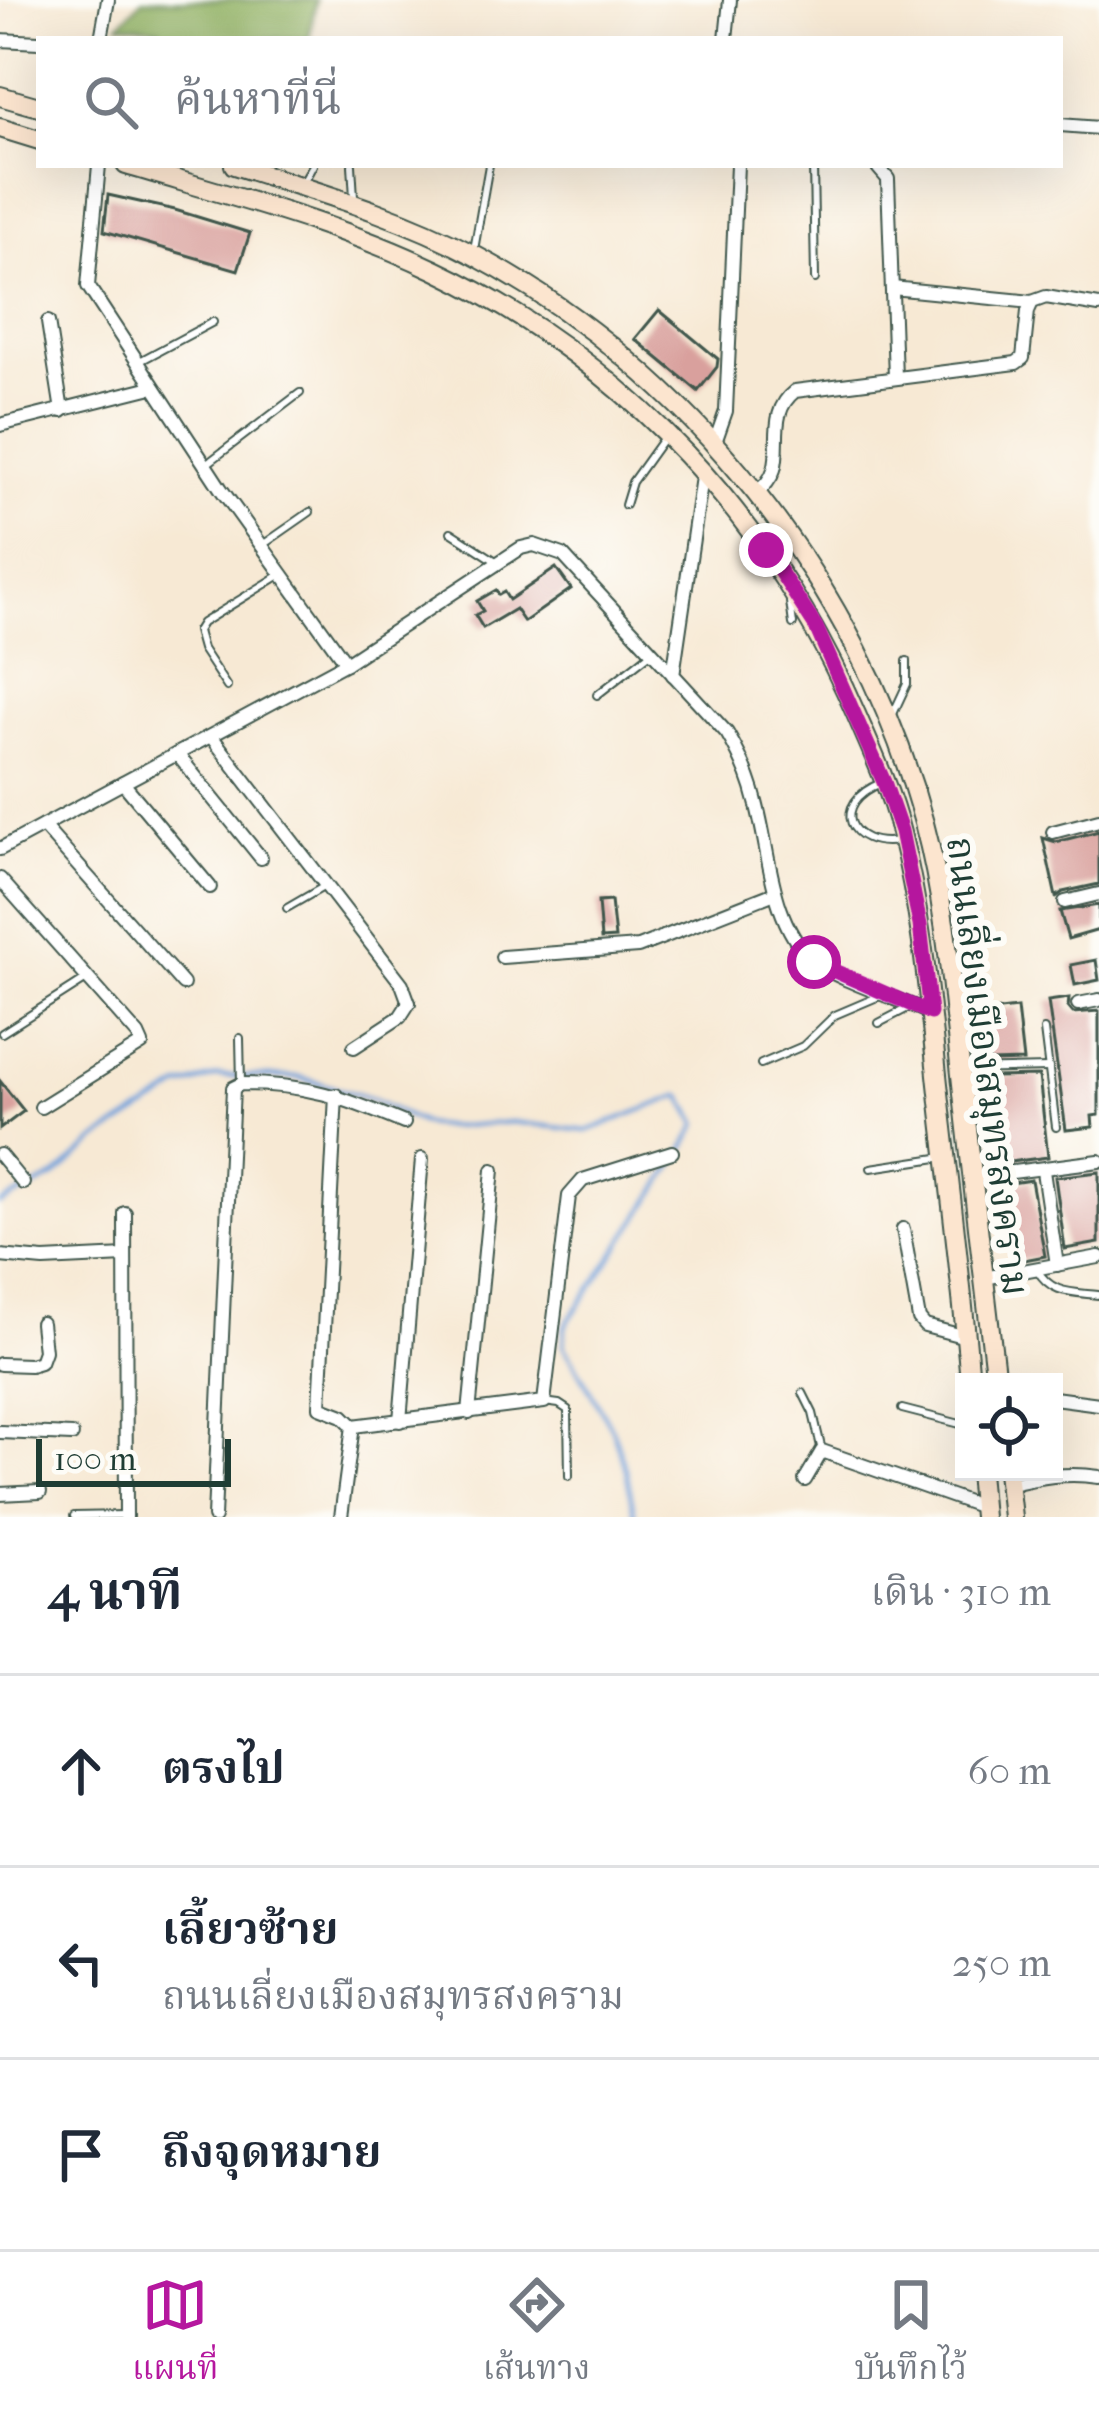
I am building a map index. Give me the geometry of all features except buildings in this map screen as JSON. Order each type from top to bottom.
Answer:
[{"type":"main road","points":[[0,96],[36,106]]},
{"type":"main road","points":[[0,128],[36,139]]},
{"type":"main road","name":"ถนนเลี่ยงเมืองสมุทรสงคราม","points":[[136,168],[339,229],[440,272],[521,317],[617,388],[667,433],[703,469],[766,550],[832,658],[903,840],[920,925],[921,1009],[946,1156],[969,1373]]},
{"type":"main road","name":"ถนนเลี่ยงเมืองสมุทรสงคราม","points":[[243,168],[354,204],[474,254],[620,354],[714,445],[755,493],[840,616],[887,721],[924,823],[952,975],[995,1373]]},
{"type":"main road","points":[[980,1481],[982,1512]]},
{"type":"main road","points":[[1008,1481],[1012,1517]]},
{"type":"street","points":[[102,36],[108,0]]},
{"type":"street","points":[[726,36],[730,0]]},
{"type":"street","points":[[0,40],[36,41]]},
{"type":"street","points":[[1063,124],[1099,128]]},
{"type":"street","points":[[99,168],[88,286],[280,575],[346,663]]},
{"type":"street","points":[[714,445],[725,411],[737,168]]},
{"type":"street","points":[[879,168],[888,179],[895,377]]},
{"type":"street","points":[[892,289],[1032,302],[1046,297],[1099,306]]},
{"type":"street","points":[[755,493],[775,473],[779,410],[795,391],[1016,363],[1023,358],[1032,302]]},
{"type":"street","points":[[48,322],[62,411]]},
{"type":"street","points":[[0,425],[152,387]]},
{"type":"street","points":[[673,675],[703,469]]},
{"type":"street","points":[[0,849],[346,663],[534,544],[563,555],[727,733],[743,760],[775,892],[797,943],[814,962],[921,1009]]},
{"type":"street","points":[[211,736],[402,984],[409,1003],[400,1017],[354,1047]]},
{"type":"street","points":[[177,754],[261,858]]},
{"type":"street","points":[[123,783],[210,887]]},
{"type":"street","points":[[1053,832],[1099,820]]},
{"type":"street","points":[[43,826],[183,984]]},
{"type":"street","points":[[0,879],[142,1044],[41,1107]]},
{"type":"street","points":[[502,957],[638,947],[775,892]]},
{"type":"street","points":[[1065,902],[1099,894]]},
{"type":"street","points":[[1078,1004],[1099,1000]]},
{"type":"street","points":[[214,1517],[233,1088],[241,1078],[297,1085],[336,1095],[404,1123]]},
{"type":"street","points":[[336,1095],[320,1407],[352,1426]]},
{"type":"street","points":[[352,1426],[544,1402],[568,1196],[583,1180],[672,1152]]},
{"type":"street","points":[[0,1154],[23,1183]]},
{"type":"street","points":[[400,1421],[422,1159]]},
{"type":"street","points":[[973,1177],[1099,1161]]},
{"type":"street","points":[[469,1413],[493,1170]]},
{"type":"street","points":[[1043,1171],[1058,1265]]},
{"type":"street","points":[[125,1213],[126,1516]]},
{"type":"street","points":[[903,1229],[919,1319],[925,1326],[966,1337]]},
{"type":"street","points":[[0,1256],[44,1261],[125,1256]]},
{"type":"street","points":[[984,1278],[1099,1257]]},
{"type":"street","points":[[0,1364],[40,1361],[44,1351],[41,1322]]},
{"type":"street","points":[[1063,1399],[1099,1404]]},
{"type":"street","points":[[341,1517],[352,1426]]},
{"type":"street","points":[[0,1432],[72,1435]]},
{"type":"street","points":[[805,1480],[822,1451],[982,1512]]},
{"type":"street","points":[[1063,1476],[1099,1477]]},
{"type":"street","points":[[0,1494],[40,1492]]},
{"type":"lane","points":[[301,187],[311,168]]},
{"type":"lane","points":[[352,168],[354,204]]},
{"type":"lane","points":[[474,254],[488,168]]},
{"type":"lane","points":[[813,168],[815,279]]},
{"type":"lane","points":[[137,363],[213,322]]},
{"type":"lane","points":[[205,465],[300,394]]},
{"type":"lane","points":[[625,505],[632,482],[667,433]]},
{"type":"lane","points":[[261,546],[310,512]]},
{"type":"lane","points":[[452,532],[499,563]]},
{"type":"lane","points":[[227,686],[202,649],[197,631],[202,623],[280,575]]},
{"type":"lane","points":[[789,587],[794,624]]},
{"type":"lane","points":[[597,694],[652,652]]},
{"type":"lane","points":[[887,721],[903,699],[907,661]]},
{"type":"lane","points":[[884,782],[861,791],[850,804],[849,819],[868,839],[884,844],[903,840]]},
{"type":"lane","points":[[287,908],[326,885]]},
{"type":"lane","points":[[2,1033],[88,979]]},
{"type":"lane","points":[[761,1064],[803,1046],[835,1015],[885,993]]},
{"type":"lane","points":[[879,1022],[921,1009]]},
{"type":"lane","points":[[1044,1030],[1056,1127]]},
{"type":"lane","points":[[240,1039],[241,1078]]},
{"type":"lane","points":[[960,1070],[1049,1068]]},
{"type":"lane","points":[[871,1168],[946,1156]]},
{"type":"lane","points":[[1037,1269],[1054,1289],[1098,1295]]},
{"type":"lane","points":[[803,1393],[822,1451]]},
{"type":"lane","points":[[544,1402],[568,1410],[569,1476]]},
{"type":"lane","points":[[902,1409],[955,1423]]},
{"type":"lane","points":[[74,1516],[126,1516]]},
{"type":"green space","points":[[142,0],[316,0],[310,36],[159,36],[160,29],[119,24]]},
{"type":"waterway","points":[[0,1204],[54,1177],[99,1138],[179,1088],[217,1076],[299,1077],[371,1099],[424,1124],[450,1127],[512,1122],[587,1131],[681,1095],[698,1124],[565,1326],[564,1345],[612,1429],[635,1517]]},
{"type":"route","points":[[766,550],[832,658],[884,782],[901,831],[920,925],[930,1013],[814,962]]}]
